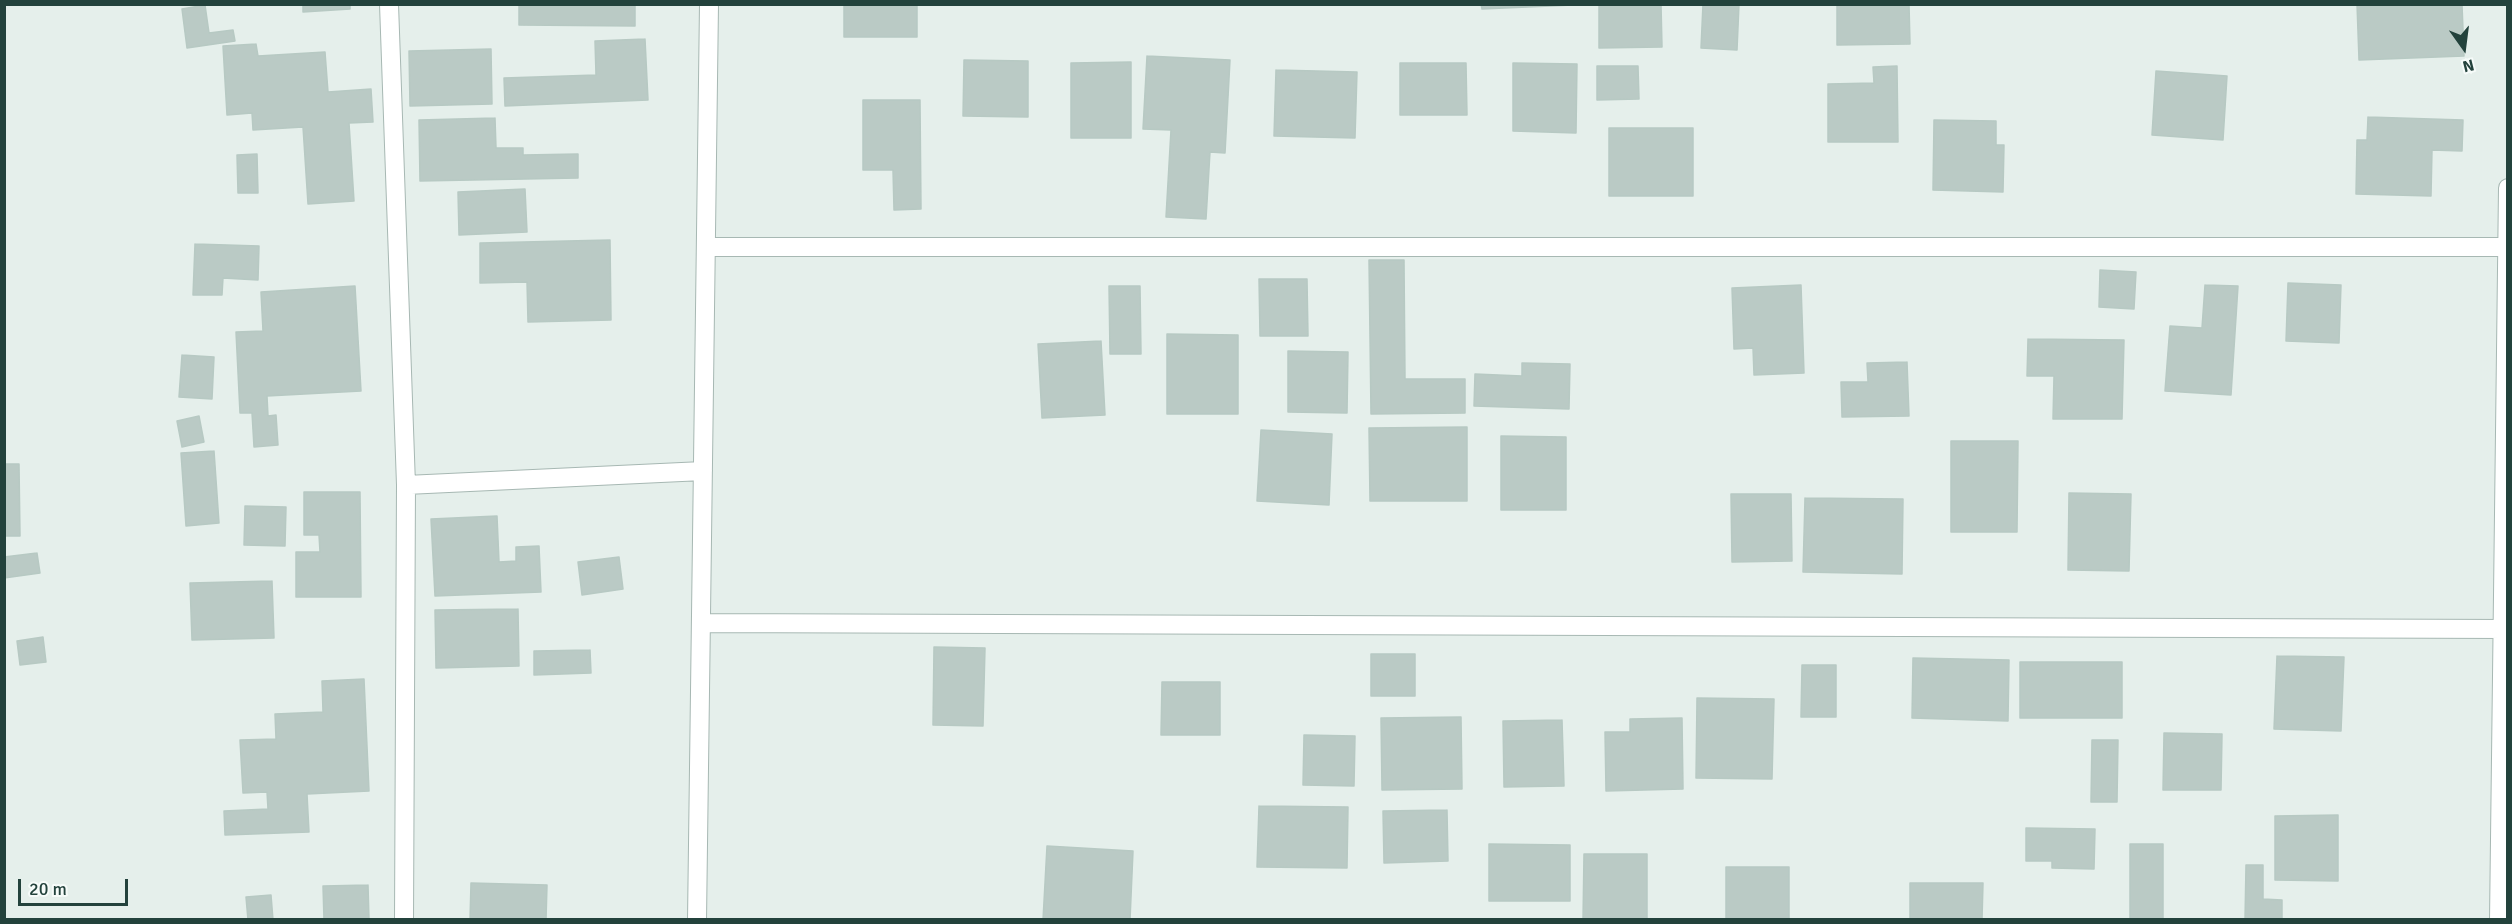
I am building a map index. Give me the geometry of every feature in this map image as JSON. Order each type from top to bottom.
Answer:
[{"type":"street","points":[[389,4],[406,484],[404,920]]},
{"type":"street","points":[[697,920],[709,4]]},
{"type":"street","points":[[2499,920],[2505,629],[2508,188]]},
{"type":"street","points":[[706,247],[2507,247]]},
{"type":"street","points":[[406,484],[703,471]]},
{"type":"street","points":[[701,623],[2505,629]]},
{"type":"building","points":[[303,4],[350,4],[350,9],[303,12]]},
{"type":"building","points":[[519,4],[635,4],[635,26],[519,25]]},
{"type":"building","points":[[844,4],[917,4],[917,37],[844,37]]},
{"type":"building","points":[[1481,4],[1573,4],[1573,5],[1482,9]]},
{"type":"building","points":[[1599,4],[1661,4],[1662,47],[1599,48]]},
{"type":"building","points":[[1703,4],[1739,4],[1737,50],[1701,48]]},
{"type":"building","points":[[1837,4],[1909,4],[1910,44],[1837,45]]},
{"type":"building","points":[[2357,4],[2462,4],[2464,56],[2359,60]]},
{"type":"building","points":[[205,5],[209,33],[233,30],[235,41],[187,48],[182,9]]},
{"type":"building","points":[[645,39],[648,100],[505,106],[504,78],[596,75],[595,41]]},
{"type":"building","points":[[256,44],[258,56],[325,52],[328,92],[371,89],[373,122],[349,123],[354,201],[308,204],[303,127],[253,130],[252,113],[227,115],[223,46]]},
{"type":"building","points":[[491,49],[492,104],[410,106],[409,51]]},
{"type":"building","points":[[1147,56],[1230,60],[1225,153],[1210,152],[1206,219],[1166,217],[1171,130],[1143,129]]},
{"type":"building","points":[[964,60],[1028,61],[1028,117],[963,116]]},
{"type":"building","points":[[1131,62],[1131,138],[1071,138],[1071,63]]},
{"type":"building","points":[[1400,63],[1466,63],[1467,115],[1400,115]]},
{"type":"building","points":[[1513,63],[1577,64],[1576,133],[1513,131]]},
{"type":"building","points":[[1597,66],[1638,66],[1639,99],[1597,100]]},
{"type":"building","points":[[1897,66],[1898,142],[1828,142],[1828,84],[1874,83],[1873,67]]},
{"type":"building","points":[[1276,70],[1357,72],[1355,138],[1274,136]]},
{"type":"building","points":[[2156,71],[2227,76],[2223,140],[2152,135]]},
{"type":"building","points":[[863,100],[920,100],[921,209],[894,210],[893,170],[863,170]]},
{"type":"building","points":[[2368,117],[2463,120],[2462,151],[2432,150],[2431,196],[2356,194],[2357,140],[2367,140]]},
{"type":"building","points":[[495,118],[496,148],[523,148],[523,155],[578,154],[578,178],[420,181],[419,120]]},
{"type":"building","points":[[1934,120],[1996,121],[1996,145],[2004,145],[2003,192],[1933,190]]},
{"type":"building","points":[[1609,128],[1693,128],[1693,196],[1609,196]]},
{"type":"building","points":[[257,154],[258,193],[238,193],[237,155]]},
{"type":"building","points":[[525,189],[527,232],[459,235],[458,192]]},
{"type":"building","points":[[610,240],[611,320],[528,322],[527,282],[480,283],[480,243]]},
{"type":"building","points":[[195,244],[259,246],[258,280],[223,278],[222,295],[193,295]]},
{"type":"building","points":[[1369,260],[1404,260],[1405,379],[1465,379],[1465,413],[1371,414]]},
{"type":"building","points":[[2100,270],[2136,272],[2134,309],[2099,307]]},
{"type":"building","points":[[1259,279],[1307,279],[1308,336],[1260,336]]},
{"type":"building","points":[[2288,283],[2341,285],[2339,343],[2286,341]]},
{"type":"building","points":[[1801,285],[1804,373],[1754,375],[1753,348],[1734,349],[1732,288]]},
{"type":"building","points":[[2205,285],[2238,286],[2231,395],[2165,391],[2170,326],[2202,328]]},
{"type":"building","points":[[355,286],[361,391],[267,396],[268,416],[276,415],[278,445],[254,447],[252,413],[240,413],[236,332],[263,331],[261,292]]},
{"type":"building","points":[[1109,286],[1140,286],[1141,354],[1110,354]]},
{"type":"building","points":[[1167,334],[1238,335],[1238,414],[1167,414]]},
{"type":"building","points":[[2028,339],[2124,340],[2122,419],[2053,419],[2054,376],[2027,376]]},
{"type":"building","points":[[1101,341],[1105,415],[1042,418],[1038,344]]},
{"type":"building","points":[[1288,351],[1348,352],[1347,413],[1288,412]]},
{"type":"building","points":[[182,355],[214,357],[212,399],[179,397]]},
{"type":"building","points":[[1907,362],[1909,416],[1842,417],[1841,382],[1868,382],[1867,363]]},
{"type":"building","points":[[1522,363],[1570,364],[1569,409],[1474,406],[1475,374],[1522,376]]},
{"type":"building","points":[[199,416],[204,442],[182,447],[177,421]]},
{"type":"building","points":[[1467,427],[1467,501],[1370,501],[1369,428]]},
{"type":"building","points":[[1261,430],[1332,434],[1329,505],[1257,501]]},
{"type":"building","points":[[1501,436],[1566,437],[1566,510],[1501,510]]},
{"type":"building","points":[[1951,441],[2018,441],[2017,532],[1951,532]]},
{"type":"building","points":[[214,451],[219,523],[186,526],[181,453]]},
{"type":"building","points":[[4,464],[19,464],[20,536],[4,536]]},
{"type":"building","points":[[304,492],[360,492],[361,597],[296,597],[296,552],[320,552],[319,535],[304,535]]},
{"type":"building","points":[[2069,493],[2131,494],[2129,571],[2068,570]]},
{"type":"building","points":[[1731,494],[1791,494],[1792,561],[1732,562]]},
{"type":"building","points":[[1805,498],[1903,499],[1902,574],[1803,572]]},
{"type":"building","points":[[245,506],[286,507],[285,546],[244,545]]},
{"type":"building","points":[[497,516],[499,562],[516,561],[516,547],[539,546],[541,592],[435,596],[431,519]]},
{"type":"building","points":[[37,553],[40,573],[4,578],[4,557]]},
{"type":"building","points":[[619,557],[623,589],[582,595],[578,562]]},
{"type":"building","points":[[272,581],[274,638],[192,640],[190,583]]},
{"type":"building","points":[[518,609],[519,666],[436,668],[435,610]]},
{"type":"building","points":[[43,637],[46,662],[20,665],[17,641]]},
{"type":"building","points":[[934,647],[985,648],[983,726],[933,725]]},
{"type":"building","points":[[590,650],[591,673],[534,675],[534,651]]},
{"type":"building","points":[[1371,654],[1415,654],[1415,696],[1371,696]]},
{"type":"building","points":[[2277,656],[2344,657],[2341,731],[2274,729]]},
{"type":"building","points":[[1913,658],[2009,660],[2008,721],[1912,718]]},
{"type":"building","points":[[2020,662],[2122,662],[2122,718],[2020,718]]},
{"type":"building","points":[[1802,665],[1836,665],[1836,717],[1801,717]]},
{"type":"building","points":[[364,679],[369,791],[307,794],[309,832],[225,835],[224,811],[268,809],[267,792],[243,793],[240,740],[276,739],[275,714],[323,712],[322,681]]},
{"type":"building","points":[[1162,682],[1220,682],[1220,735],[1161,735]]},
{"type":"building","points":[[1697,698],[1774,699],[1772,779],[1696,778]]},
{"type":"building","points":[[1461,717],[1462,789],[1382,790],[1381,718]]},
{"type":"building","points":[[1682,718],[1683,789],[1606,791],[1605,732],[1630,732],[1630,719]]},
{"type":"building","points":[[1562,720],[1564,786],[1504,787],[1503,721]]},
{"type":"building","points":[[2164,733],[2222,734],[2221,790],[2163,790]]},
{"type":"building","points":[[1304,735],[1355,736],[1354,786],[1303,785]]},
{"type":"building","points":[[2092,740],[2118,740],[2117,802],[2091,802]]},
{"type":"building","points":[[1259,806],[1348,807],[1347,868],[1257,867]]},
{"type":"building","points":[[1447,810],[1448,861],[1384,863],[1383,811]]},
{"type":"building","points":[[2338,815],[2338,881],[2275,880],[2275,816]]},
{"type":"building","points":[[2026,828],[2095,829],[2094,869],[2052,868],[2052,861],[2026,861]]},
{"type":"building","points":[[1489,844],[1570,845],[1570,901],[1489,901]]},
{"type":"building","points":[[2130,844],[2163,844],[2163,920],[2130,920]]},
{"type":"building","points":[[1047,846],[1133,851],[1130,920],[1043,920]]},
{"type":"building","points":[[1584,854],[1647,854],[1647,920],[1583,920]]},
{"type":"building","points":[[2246,865],[2263,865],[2263,899],[2282,900],[2282,920],[2245,920]]},
{"type":"building","points":[[1726,867],[1789,867],[1789,920],[1726,920]]},
{"type":"building","points":[[471,883],[547,885],[546,920],[470,920]]},
{"type":"building","points":[[1910,883],[1983,883],[1982,920],[1910,920]]},
{"type":"building","points":[[368,885],[369,920],[324,920],[323,886]]},
{"type":"building","points":[[271,895],[273,920],[248,920],[246,897]]}]
